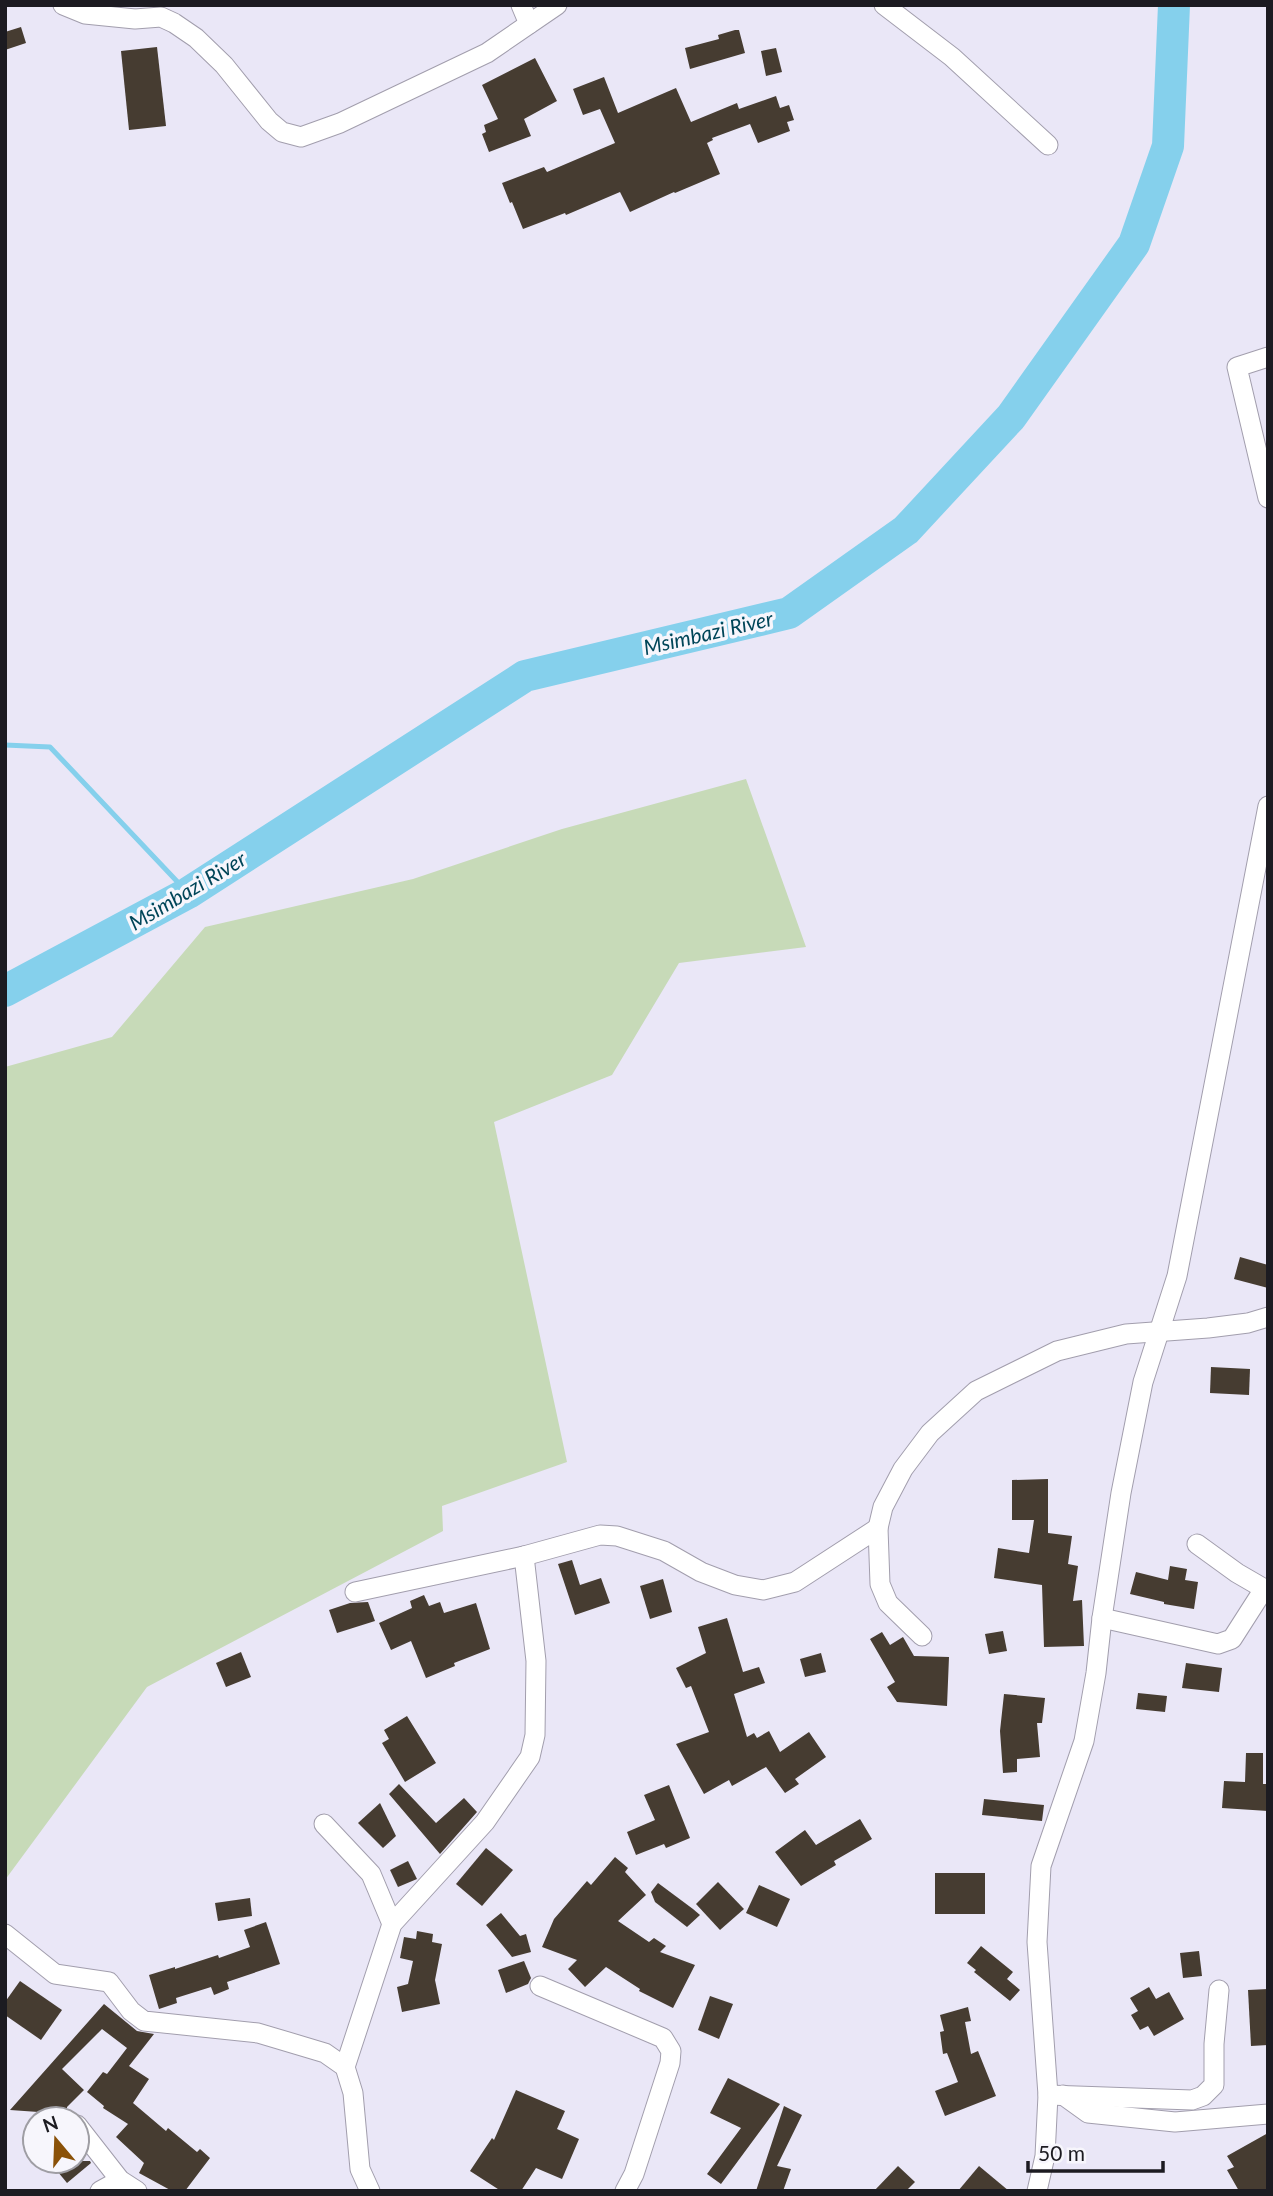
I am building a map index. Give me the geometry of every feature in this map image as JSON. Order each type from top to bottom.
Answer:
[{"type":"street","points":[[63,5],[85,14],[135,19],[161,17],[174,23],[196,38],[225,65],[269,121],[282,132],[300,137],[340,123],[487,53],[557,5]]},
{"type":"street","points":[[521,5],[529,24]]},
{"type":"street","points":[[884,5],[952,57],[1048,145]]},
{"type":"street","points":[[1268,357],[1237,367],[1268,498]]},
{"type":"street","points":[[1037,2191],[1056,2095],[1037,1942],[1041,1866],[1084,1741],[1097,1673],[1102,1618],[1123,1481],[1143,1382],[1177,1276],[1259,900],[1268,806]]},
{"type":"street","points":[[922,1636],[888,1603],[880,1584],[878,1528],[883,1507],[902,1469],[930,1433],[976,1391],[1057,1351],[1126,1334],[1208,1328],[1248,1323],[1268,1317]]},
{"type":"street","points":[[355,1592],[524,1556],[600,1535],[617,1536],[664,1551],[701,1572],[724,1581],[763,1590],[795,1582],[878,1528]]},
{"type":"street","points":[[1102,1618],[1218,1644],[1232,1639],[1266,1590],[1197,1544]]},
{"type":"street","points":[[370,2191],[360,2169],[353,2092],[345,2067],[392,1924],[485,1822],[530,1757],[535,1735],[536,1661],[524,1556]]},
{"type":"street","points":[[324,1824],[371,1874],[392,1924]]},
{"type":"street","points":[[5,1934],[55,1974],[109,1982],[131,2011],[144,2021],[258,2033],[325,2053],[345,2067]]},
{"type":"street","points":[[540,1986],[663,2038],[671,2051],[670,2063],[634,2174],[625,2191]]},
{"type":"street","points":[[1056,2095],[1192,2100],[1203,2096],[1213,2085],[1219,1990]]},
{"type":"street","points":[[1056,2095],[1088,2113],[1175,2122],[1268,2114]]},
{"type":"street","points":[[91,2142],[120,2179],[136,2191]]},
{"type":"street","points":[[100,2191],[120,2179]]},
{"type":"green space","points":[[746,779],[806,947],[679,963],[612,1075],[494,1122],[567,1462],[442,1506],[443,1531],[147,1687],[5,1880],[5,1067],[112,1037],[205,927],[413,879],[562,829]]},
{"type":"building","points":[[21,27],[26,43],[5,50],[5,32]]},
{"type":"building","points":[[739,30],[745,53],[690,69],[685,48],[719,39],[718,35]]},
{"type":"building","points":[[157,47],[166,126],[129,130],[121,51]]},
{"type":"building","points":[[776,48],[782,72],[766,76],[761,51]]},
{"type":"building","points":[[535,58],[557,101],[524,119],[531,136],[489,152],[482,134],[486,132],[484,125],[498,119],[482,85]]},
{"type":"building","points":[[604,77],[618,113],[676,88],[691,122],[737,103],[739,109],[776,96],[780,108],[789,105],[794,120],[787,122],[790,131],[758,143],[750,124],[712,138],[713,140],[707,143],[720,174],[630,212],[620,192],[566,215],[565,213],[523,229],[502,183],[544,167],[547,172],[615,143],[600,109],[583,115],[573,89]]},
{"type":"building","points":[[1240,1257],[1268,1265],[1268,1288],[1234,1279]]},
{"type":"building","points":[[1211,1367],[1250,1369],[1249,1395],[1210,1393]]},
{"type":"building","points":[[1048,1479],[1048,1533],[1072,1536],[1068,1564],[1078,1566],[1073,1601],[1082,1600],[1084,1646],[1044,1647],[1042,1585],[994,1578],[998,1548],[1029,1553],[1034,1520],[1012,1520],[1012,1480]]},
{"type":"building","points":[[572,1560],[580,1585],[601,1578],[610,1603],[575,1615],[558,1564]]},
{"type":"building","points":[[1170,1566],[1187,1569],[1185,1580],[1198,1582],[1194,1609],[1130,1594],[1136,1572],[1168,1580]]},
{"type":"building","points":[[663,1579],[672,1612],[650,1619],[640,1586]]},
{"type":"building","points":[[424,1595],[429,1606],[440,1602],[444,1613],[476,1603],[490,1649],[454,1663],[455,1666],[426,1678],[411,1641],[391,1650],[379,1623],[412,1608],[410,1601]]},
{"type":"building","points":[[368,1602],[375,1621],[337,1633],[329,1610],[350,1603]]},
{"type":"building","points":[[727,1618],[743,1672],[759,1667],[765,1683],[734,1694],[747,1737],[754,1733],[757,1738],[769,1731],[780,1752],[809,1732],[826,1757],[795,1779],[799,1784],[785,1793],[766,1767],[732,1786],[729,1780],[704,1794],[676,1744],[709,1732],[691,1686],[686,1688],[676,1668],[706,1653],[698,1627]]},
{"type":"building","points":[[1003,1631],[1007,1651],[989,1654],[985,1634]]},
{"type":"building","points":[[882,1632],[890,1645],[903,1637],[914,1656],[949,1657],[947,1706],[897,1702],[887,1687],[895,1682],[870,1639]]},
{"type":"building","points":[[241,1652],[251,1677],[226,1687],[216,1663]]},
{"type":"building","points":[[821,1653],[826,1672],[805,1677],[800,1659]]},
{"type":"building","points":[[1186,1663],[1222,1668],[1219,1692],[1182,1688]]},
{"type":"building","points":[[1138,1693],[1167,1696],[1165,1712],[1136,1709]]},
{"type":"building","points":[[1004,1694],[1045,1698],[1042,1723],[1037,1723],[1040,1757],[1017,1759],[1017,1772],[1003,1773],[1000,1731]]},
{"type":"building","points":[[407,1716],[436,1763],[405,1782],[382,1743],[389,1739],[384,1730]]},
{"type":"building","points":[[1246,1753],[1263,1753],[1263,1784],[1268,1784],[1268,1811],[1222,1808],[1224,1781],[1245,1782]]},
{"type":"building","points":[[399,1784],[436,1823],[464,1798],[477,1812],[440,1854],[389,1794]]},
{"type":"building","points":[[669,1785],[690,1838],[666,1848],[664,1844],[636,1855],[627,1832],[655,1820],[644,1795]]},
{"type":"building","points":[[984,1799],[1044,1805],[1042,1821],[982,1815]]},
{"type":"building","points":[[380,1803],[396,1836],[383,1848],[358,1823]]},
{"type":"building","points":[[860,1819],[872,1839],[834,1861],[836,1865],[801,1886],[775,1852],[805,1830],[816,1845]]},
{"type":"building","points":[[486,1848],[513,1870],[482,1906],[456,1884]]},
{"type":"building","points":[[615,1857],[628,1868],[625,1872],[646,1895],[618,1921],[649,1942],[654,1938],[666,1946],[660,1952],[695,1965],[673,2008],[639,1991],[640,1989],[606,1967],[585,1987],[568,1969],[577,1960],[542,1947],[554,1919],[587,1881],[591,1885]]},
{"type":"building","points":[[408,1861],[417,1879],[398,1887],[390,1870]]},
{"type":"building","points":[[935,1873],[985,1873],[985,1914],[935,1914]]},
{"type":"building","points":[[718,1882],[744,1909],[720,1930],[696,1904]]},
{"type":"building","points":[[658,1883],[700,1915],[687,1927],[655,1902],[651,1892]]},
{"type":"building","points":[[759,1885],[790,1899],[777,1927],[746,1913]]},
{"type":"building","points":[[250,1898],[252,1916],[218,1921],[215,1903]]},
{"type":"building","points":[[501,1913],[520,1936],[526,1934],[531,1952],[512,1957],[486,1925]]},
{"type":"building","points":[[266,1922],[280,1964],[227,1982],[229,1989],[214,1995],[211,1987],[176,1998],[177,2003],[159,2009],[149,1975],[218,1955],[219,1958],[250,1947],[244,1930]]},
{"type":"building","points":[[417,1931],[433,1934],[432,1942],[442,1944],[435,1980],[440,2004],[402,2012],[397,1987],[408,1984],[413,1961],[400,1958],[404,1937],[416,1939]]},
{"type":"building","points":[[981,1946],[1013,1972],[1007,1979],[1020,1990],[1010,2001],[974,1972],[976,1970],[967,1963]]},
{"type":"building","points":[[1199,1951],[1202,1976],[1183,1978],[1180,1953]]},
{"type":"building","points":[[524,1961],[531,1978],[528,1984],[506,1993],[498,1970]]},
{"type":"building","points":[[20,1981],[62,2010],[41,2040],[5,2015],[5,2002]]},
{"type":"building","points":[[1149,1987],[1156,1999],[1169,1992],[1184,2019],[1154,2036],[1148,2026],[1140,2030],[1131,2015],[1138,2011],[1130,1998]]},
{"type":"building","points":[[1268,1989],[1268,2045],[1251,2046],[1248,1990]]},
{"type":"building","points":[[710,1996],[733,2004],[719,2039],[698,2030]]},
{"type":"building","points":[[104,2004],[137,2031],[154,2034],[129,2066],[149,2079],[133,2103],[166,2131],[168,2128],[197,2152],[200,2149],[210,2158],[185,2191],[172,2191],[139,2173],[144,2163],[116,2137],[128,2124],[103,2108],[104,2106],[87,2092],[103,2072],[107,2074],[127,2048],[102,2029],[62,2069],[84,2090],[69,2105],[21,2105],[21,2111],[10,2110]]},
{"type":"building","points":[[968,2007],[971,2021],[965,2022],[971,2054],[978,2051],[996,2096],[945,2116],[935,2091],[958,2082],[947,2053],[943,2054],[940,2032],[944,2031],[940,2015]]},
{"type":"building","points":[[728,2078],[780,2104],[721,2184],[707,2174],[741,2128],[710,2113]]},
{"type":"building","points":[[516,2090],[565,2111],[557,2129],[579,2139],[562,2179],[536,2168],[521,2191],[501,2191],[470,2171],[492,2138],[494,2140]]},
{"type":"building","points":[[784,2106],[802,2115],[777,2166],[791,2169],[783,2191],[756,2191]]},
{"type":"building","points":[[1268,2133],[1268,2191],[1239,2191],[1227,2170],[1234,2167],[1227,2156]]},
{"type":"building","points":[[898,2166],[915,2182],[906,2191],[874,2191]]},
{"type":"building","points":[[979,2166],[1009,2191],[958,2191]]},
{"type":"building","points":[[60,2175],[77,2175],[67,2183]]},
{"type":"waterway","name":"Msimbazi River","points":[[5,991],[188,893],[525,676],[789,613],[906,530],[1011,417],[1134,244],[1168,146],[1174,5]]},
{"type":"waterway","points":[[5,745],[50,747],[188,893]]}]
